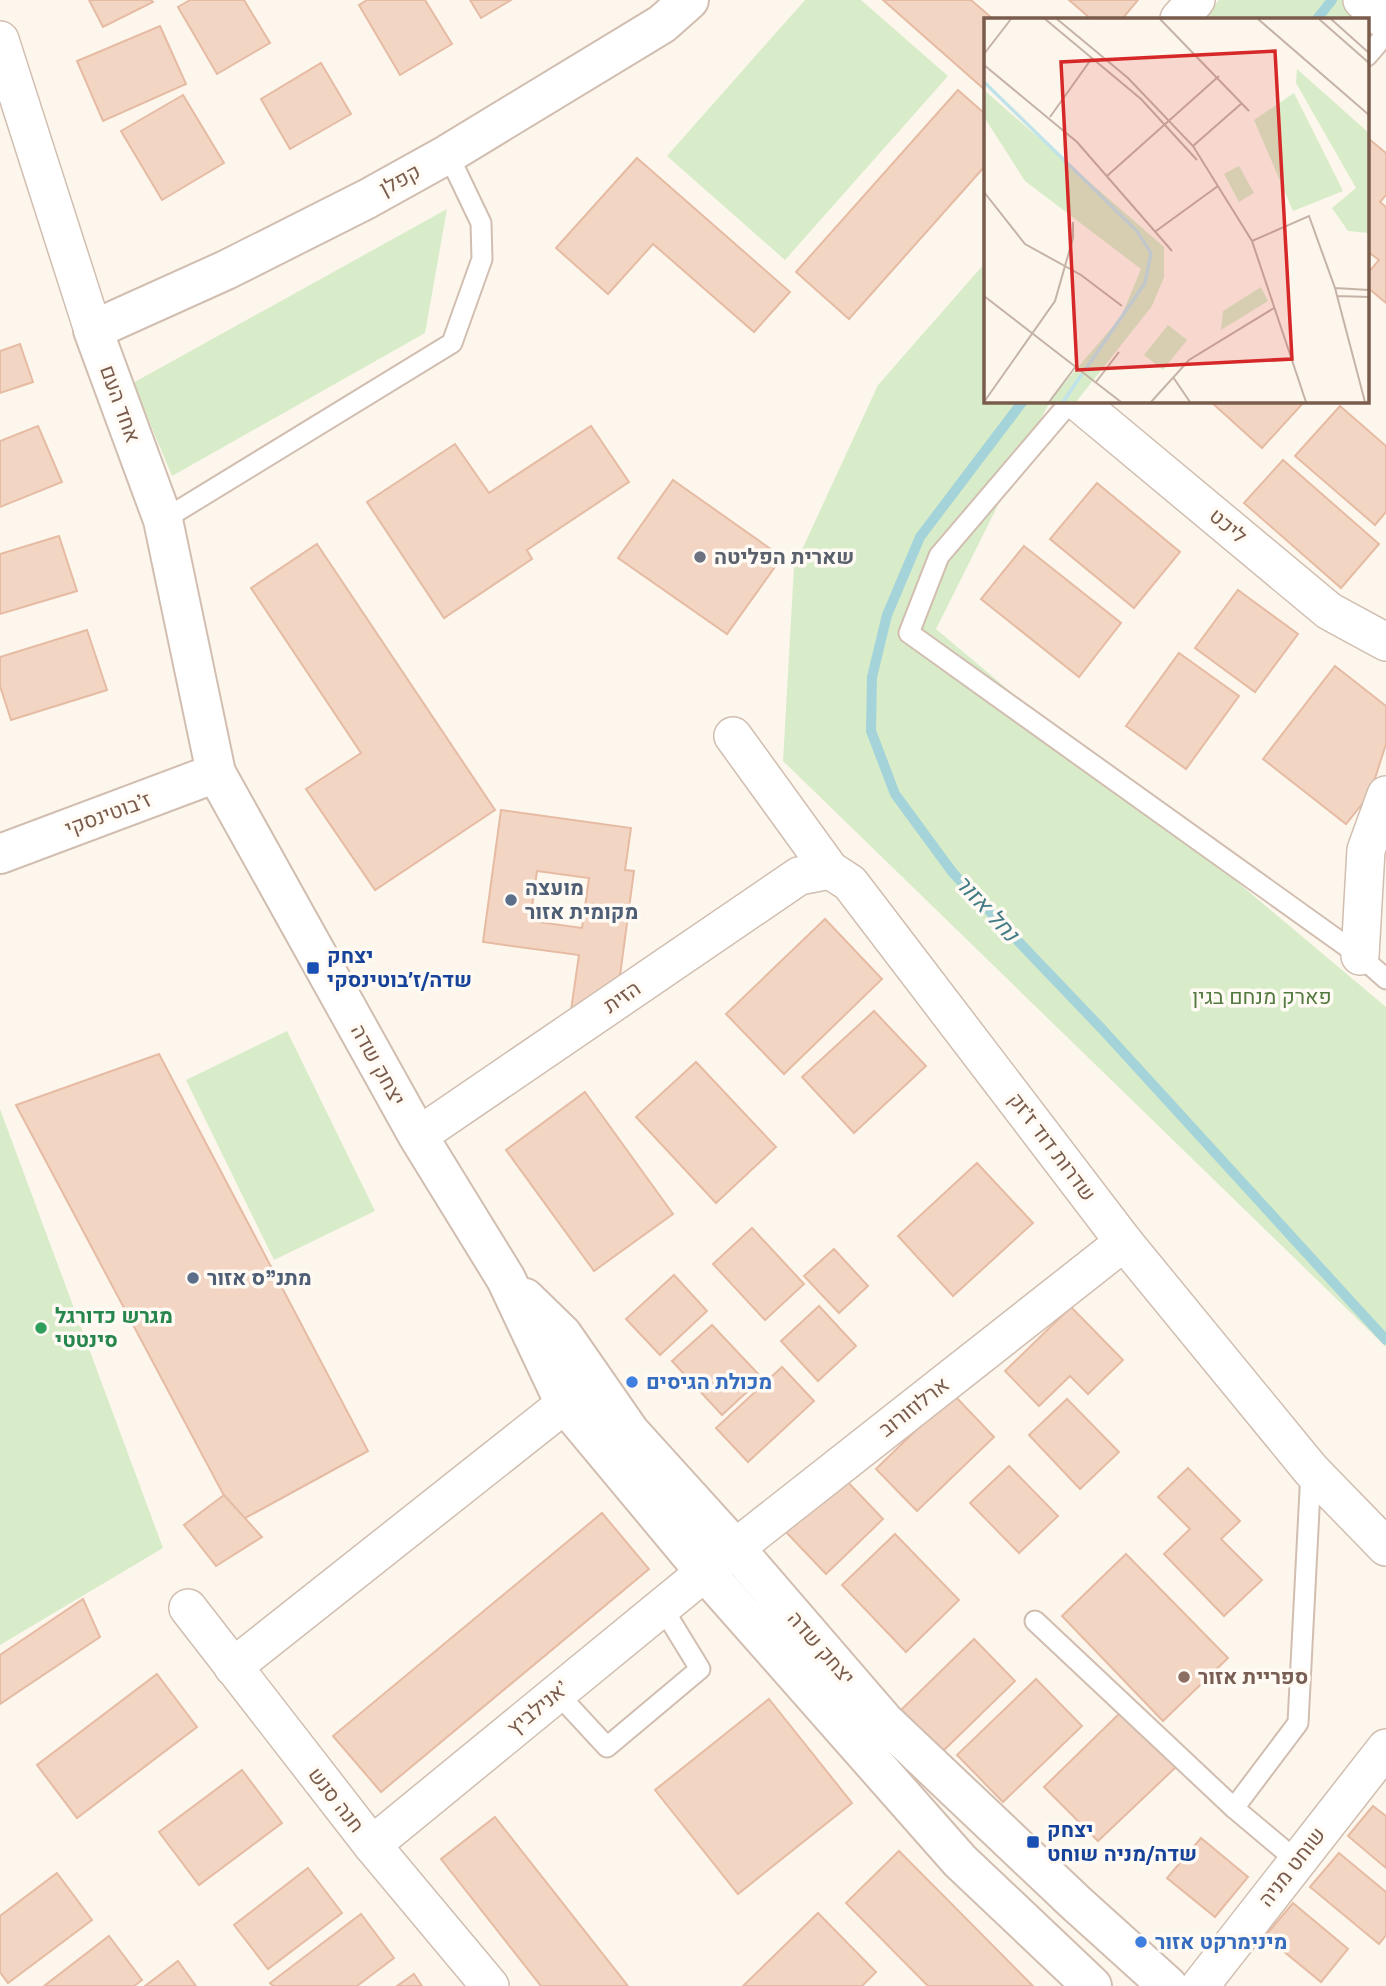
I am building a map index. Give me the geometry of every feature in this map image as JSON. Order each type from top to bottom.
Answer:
[{"type":"street","name":"קפלן","points":[[93,330],[226,270],[449,154],[662,24],[689,0]]},
{"type":"street","points":[[1181,18],[1196,0]]},
{"type":"street","name":"אחד העם","points":[[0,40],[93,330],[163,520],[216,774]]},
{"type":"street","name":"ליכט","points":[[1078,402],[1329,611],[1386,642]]},
{"type":"street","name":"שדרות דוד ז'זק","points":[[733,736],[830,870],[850,883],[1124,1242],[1311,1470],[1386,1547]]},
{"type":"street","name":"ז'בוטינסקי","points":[[0,854],[216,774]]},
{"type":"street","name":"יצחק שדה","points":[[216,774],[418,1136],[506,1279],[565,1404],[705,1572],[960,1861],[1092,1986]]},
{"type":"street","points":[[1373,968],[1366,850],[1386,795]]},
{"type":"street","name":"הזית","points":[[418,1136],[799,876],[830,870]]},
{"type":"street","name":"ארלוזורוב","points":[[705,1572],[1124,1242]]},
{"type":"street","name":"יצחק שדה","points":[[506,1279],[562,1334],[629,1432],[735,1548],[884,1721],[1168,1986]]},
{"type":"street","points":[[233,1667],[565,1404]]},
{"type":"street","name":"אנילביץ'","points":[[372,1845],[705,1572]]},
{"type":"street","name":"חנה סנש","points":[[188,1608],[372,1845],[490,1986]]},
{"type":"street","name":"שוחט מניה","points":[[1200,1986],[1386,1748]]},
{"type":"lane","points":[[1368,53],[1377,16]]},
{"type":"lane","points":[[163,520],[452,343],[482,259],[481,223],[449,154]]},
{"type":"lane","points":[[1070,402],[939,556],[909,633],[1373,968]]},
{"type":"lane","points":[[1234,1808],[1298,1723],[1311,1470]]},
{"type":"lane","points":[[557,1693],[607,1747],[700,1669],[662,1607]]},
{"type":"lane","points":[[1035,1621],[1234,1808],[1297,1861]]},
{"type":"green space","points":[[805,0],[861,0],[948,76],[785,260],[667,156]]},
{"type":"green space","points":[[1219,0],[1386,0],[1386,9],[1368,29],[1368,18],[1203,18]]},
{"type":"green space","points":[[447,209],[425,333],[172,476],[133,383]]},
{"type":"green space","name":"פארק מנחם בגין","points":[[984,264],[984,402],[1050,402],[936,629],[1386,1007],[1386,1347],[783,761],[794,567],[878,385]]},
{"type":"green space","points":[[287,1031],[375,1211],[274,1260],[186,1080]]},
{"type":"green space","name":"מגרש כדורגל סינטטי","points":[[0,1109],[163,1548],[0,1645]]},
{"type":"building","points":[[89,0],[151,0],[153,2],[103,27]]},
{"type":"building","points":[[190,0],[244,0],[270,43],[217,74],[178,7]]},
{"type":"building","points":[[367,0],[425,0],[452,44],[400,75],[359,5]]},
{"type":"building","points":[[470,0],[511,0],[481,18]]},
{"type":"building","points":[[883,0],[971,0],[992,18],[984,18],[984,89]]},
{"type":"building","points":[[1069,0],[1138,0],[1123,18],[1090,18]]},
{"type":"building","points":[[160,26],[186,84],[103,121],[77,61]]},
{"type":"building","points":[[321,63],[351,114],[290,149],[261,99]]},
{"type":"building","points":[[958,90],[984,113],[984,167],[849,319],[796,272]]},
{"type":"building","points":[[183,95],[224,163],[162,200],[121,131]]},
{"type":"building","points":[[1368,140],[1386,153],[1386,195],[1380,202],[1386,207],[1386,303],[1368,288],[1368,273],[1379,260],[1368,252]]},
{"type":"building","points":[[637,158],[790,292],[754,332],[653,244],[608,294],[556,248]]},
{"type":"building","points":[[20,344],[33,382],[0,393],[0,351]]},
{"type":"building","points":[[1211,402],[1304,402],[1262,448]]},
{"type":"building","points":[[1340,406],[1386,446],[1386,512],[1375,525],[1295,456]]},
{"type":"building","points":[[38,426],[62,482],[0,507],[0,441]]},
{"type":"building","points":[[591,426],[629,482],[527,550],[532,559],[444,618],[367,502],[455,444],[489,493]]},
{"type":"building","points":[[1283,460],[1379,544],[1341,588],[1244,503]]},
{"type":"building","name":"שארית הפליטה","points":[[673,480],[782,557],[727,634],[618,558]]},
{"type":"building","points":[[1097,483],[1180,552],[1134,608],[1050,539]]},
{"type":"building","points":[[59,536],[77,591],[0,614],[0,554]]},
{"type":"building","points":[[317,544],[495,810],[375,890],[306,789],[361,753],[251,588]]},
{"type":"building","points":[[1024,546],[1121,623],[1079,677],[981,599]]},
{"type":"building","points":[[1238,590],[1298,634],[1255,692],[1195,648]]},
{"type":"building","points":[[87,630],[107,690],[11,720],[0,686],[0,657]]},
{"type":"building","points":[[1179,653],[1239,696],[1186,769],[1126,726]]},
{"type":"building","points":[[1335,666],[1386,706],[1386,744],[1370,794],[1346,824],[1263,759]]},
{"type":"building","name":"מועצה מקומית אזור","points":[[501,810],[631,828],[625,870],[634,871],[617,998],[568,1031],[579,955],[483,942]],"holes":[[[537,871],[589,878],[582,928],[530,921]]]},
{"type":"building","points":[[825,919],[882,979],[784,1074],[726,1014]]},
{"type":"building","points":[[874,1011],[926,1066],[854,1133],[802,1077]]},
{"type":"building","name":"מתנ\"ס אזור","points":[[159,1054],[368,1451],[238,1522],[16,1105]]},
{"type":"building","points":[[696,1062],[776,1147],[716,1203],[636,1117]]},
{"type":"building","points":[[585,1092],[673,1214],[594,1271],[506,1150]]},
{"type":"building","points":[[977,1163],[1033,1223],[953,1296],[898,1236]]},
{"type":"building","points":[[752,1228],[804,1284],[765,1320],[713,1264]]},
{"type":"building","points":[[834,1249],[868,1286],[839,1313],[804,1276]]},
{"type":"building","points":[[674,1275],[707,1311],[660,1355],[626,1319]]},
{"type":"building","points":[[819,1306],[856,1346],[818,1381],[781,1341]]},
{"type":"building","points":[[1071,1307],[1123,1360],[1088,1394],[1070,1376],[1039,1406],[1005,1371]]},
{"type":"building","points":[[712,1325],[762,1378],[722,1415],[672,1361]]},
{"type":"building","points":[[782,1367],[814,1401],[748,1462],[716,1428]]},
{"type":"building","points":[[953,1394],[994,1437],[917,1511],[876,1469]]},
{"type":"building","points":[[1067,1399],[1119,1452],[1080,1489],[1029,1435]]},
{"type":"building","points":[[1009,1466],[1058,1516],[1019,1553],[970,1503]]},
{"type":"building","points":[[1188,1468],[1240,1521],[1221,1539],[1262,1580],[1224,1616],[1164,1554],[1190,1529],[1158,1497]]},
{"type":"building","points":[[843,1477],[883,1519],[826,1574],[786,1532]]},
{"type":"building","points":[[224,1495],[262,1537],[216,1566],[184,1525]]},
{"type":"building","points":[[602,1513],[649,1569],[381,1792],[333,1736]]},
{"type":"building","points":[[895,1534],[959,1600],[906,1652],[842,1585]]},
{"type":"building","points":[[1126,1554],[1228,1658],[1163,1721],[1062,1616]]},
{"type":"building","points":[[83,1599],[100,1637],[0,1704],[0,1655]]},
{"type":"building","points":[[974,1639],[1015,1681],[942,1752],[901,1710]]},
{"type":"building","points":[[157,1674],[197,1727],[77,1818],[37,1765]]},
{"type":"building","points":[[1036,1679],[1082,1726],[1003,1802],[957,1755]]},
{"type":"building","points":[[769,1699],[852,1803],[738,1894],[655,1790]]},
{"type":"building","points":[[1122,1711],[1176,1767],[1098,1841],[1044,1787]]},
{"type":"building","points":[[242,1770],[282,1823],[199,1885],[159,1832]]},
{"type":"building","points":[[1373,1806],[1386,1816],[1386,1868],[1348,1836]]},
{"type":"building","points":[[495,1817],[628,1986],[541,1986],[441,1859]]},
{"type":"building","points":[[1201,1838],[1248,1877],[1215,1917],[1167,1878]]},
{"type":"building","points":[[899,1851],[1033,1986],[928,1986],[846,1903]]},
{"type":"building","points":[[1339,1853],[1386,1892],[1386,1935],[1379,1944],[1310,1887]]},
{"type":"building","points":[[308,1868],[342,1913],[268,1969],[234,1925]]},
{"type":"building","points":[[57,1873],[92,1920],[8,1983],[0,1972],[0,1916]]},
{"type":"building","points":[[1293,1903],[1348,1949],[1321,1982],[1265,1936]]},
{"type":"building","points":[[818,1913],[876,1972],[862,1986],[743,1986]]},
{"type":"building","points":[[361,1914],[394,1958],[357,1986],[273,1986],[270,1983]]},
{"type":"building","points":[[109,1936],[142,1980],[134,1986],[44,1986]]},
{"type":"building","points":[[178,1961],[196,1986],[145,1986]]},
{"type":"building","points":[[414,1974],[422,1986],[397,1986]]},
{"type":"waterway","name":"נחל אזור","points":[[1318,18],[1332,0]]},
{"type":"waterway","name":"נחל אזור","points":[[1022,402],[920,537],[887,615],[872,677],[871,731],[895,794],[953,873],[1102,1029],[1386,1340]]},
{"type":"place","name":"שארית הפליטה","points":[[700,557]]},
{"type":"place","name":"מועצה מקומית אזור","points":[[511,900]]},
{"type":"place","name":"יצחק שדה/ז׳בוטינסקי","points":[[313,968]]},
{"type":"place","name":"מתנ\"ס אזור","points":[[193,1278]]},
{"type":"place","name":"מגרש כדורגל סינטטי","points":[[41,1328]]},
{"type":"place","name":"מכולת הגיסים","points":[[632,1382]]},
{"type":"place","name":"ספריית אזור","points":[[1184,1677]]},
{"type":"place","name":"יצחק שדה/מניה שוחט","points":[[1033,1842]]},
{"type":"place","name":"מינימרקט אזור","points":[[1141,1942]]}]
